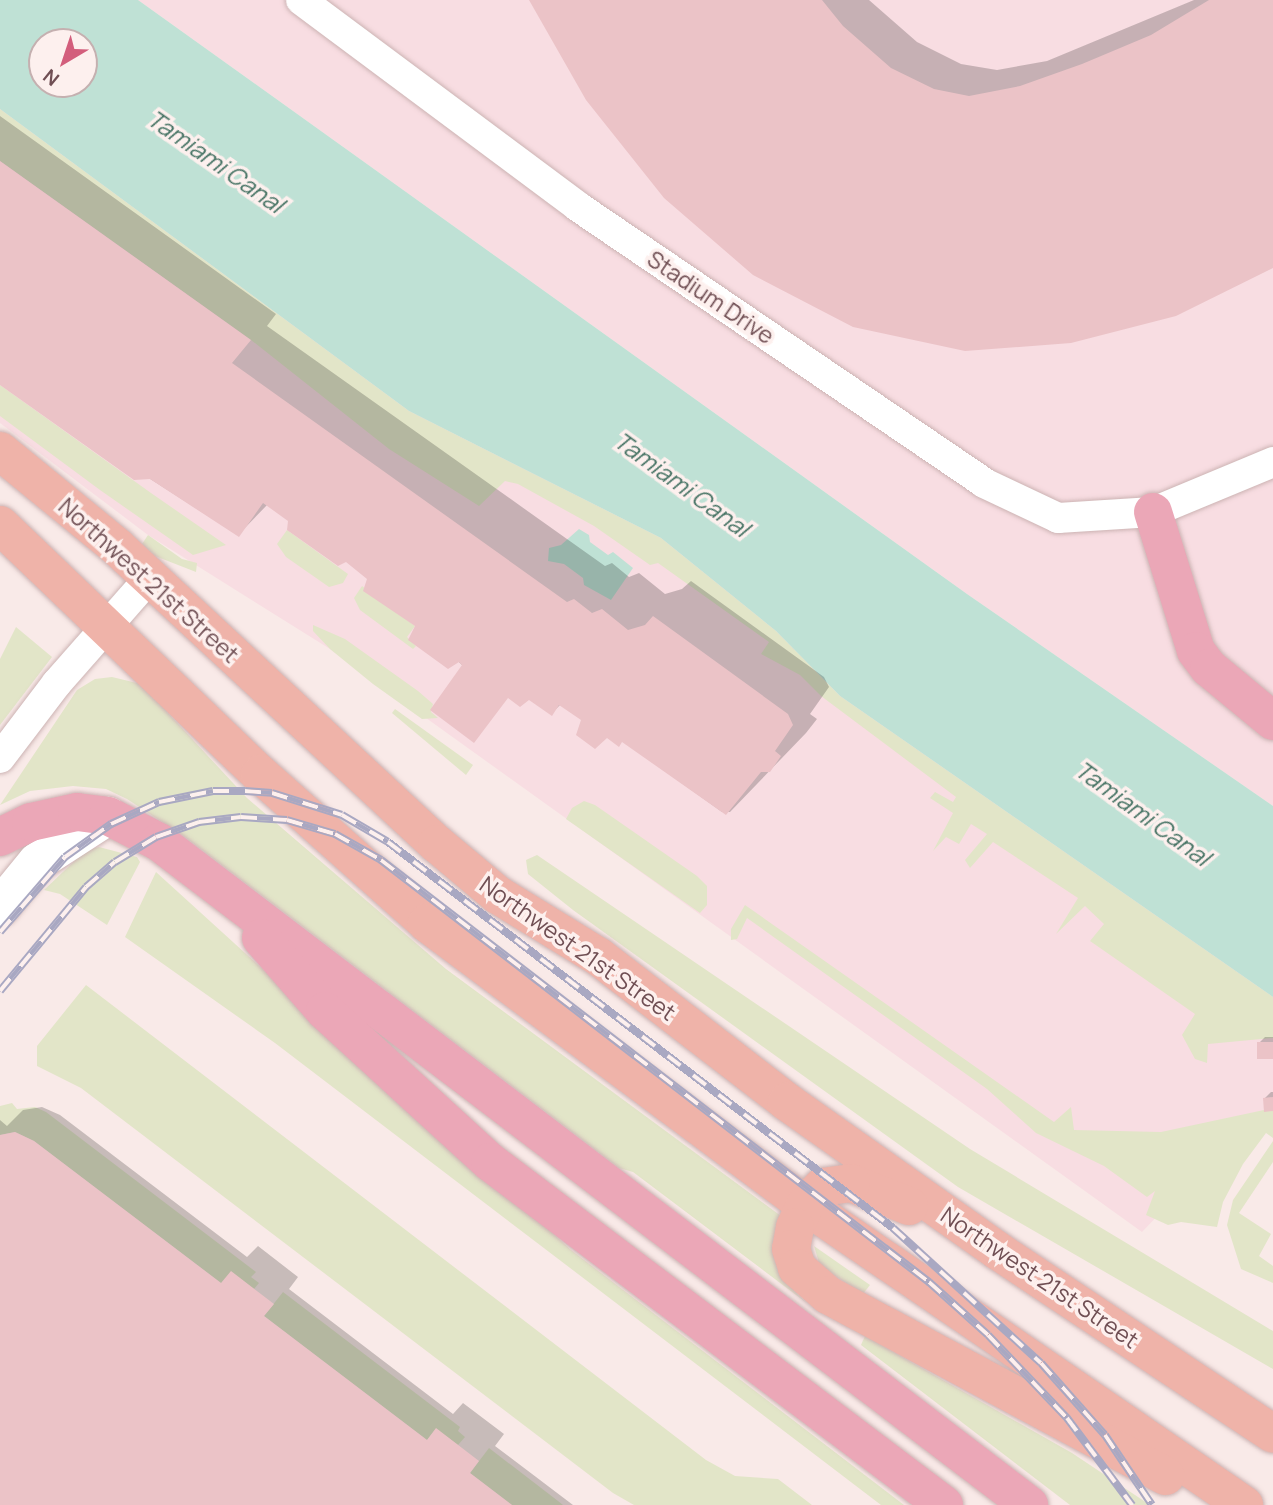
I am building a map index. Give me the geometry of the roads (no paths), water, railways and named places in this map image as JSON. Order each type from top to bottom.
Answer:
[{"type":"highway","points":[[1153,512],[1196,651],[1209,668],[1273,721]]},
{"type":"highway","points":[[0,837],[59,814],[108,816],[159,842],[1028,1505]]},
{"type":"highway","points":[[226,892],[286,969],[325,1010],[471,1146],[944,1505]]},
{"type":"main road","name":"Northwest 21st Street","points":[[0,451],[150,577],[477,878],[599,957],[787,1102],[998,1251],[1273,1434]]},
{"type":"main road","points":[[0,525],[107,624],[260,774],[427,923],[805,1205],[1244,1505]]},
{"type":"main road","points":[[998,1251],[882,1193],[851,1183],[822,1187],[805,1205],[791,1250],[797,1268],[811,1283],[1075,1430],[1224,1505]]},
{"type":"street","name":"Stadium Drive","points":[[301,0],[577,206],[984,483],[1058,518],[1153,512],[1273,462]]},
{"type":"street","points":[[0,758],[107,624],[150,577]]},
{"type":"street","points":[[0,907],[37,862],[108,816]]},
{"type":"water","name":"Tamiami Canal","points":[[0,0],[138,0],[967,594],[1273,806],[1273,997],[840,696],[776,631],[661,538],[409,411],[0,109]]},
{"type":"water","points":[[579,529],[589,535],[590,542],[608,555],[613,552],[633,568],[611,600],[584,585],[583,578],[564,564],[548,561],[549,548],[561,545]]},
{"type":"railway","points":[[0,932],[65,857],[111,824],[159,802],[213,791],[245,791],[272,793],[342,815],[388,842],[893,1228],[1041,1363],[1105,1435],[1152,1505]]},
{"type":"railway","points":[[0,991],[86,887],[115,862],[156,837],[199,822],[241,817],[287,820],[335,834],[381,860],[929,1282],[988,1335],[1067,1418],[1132,1505]]}]
